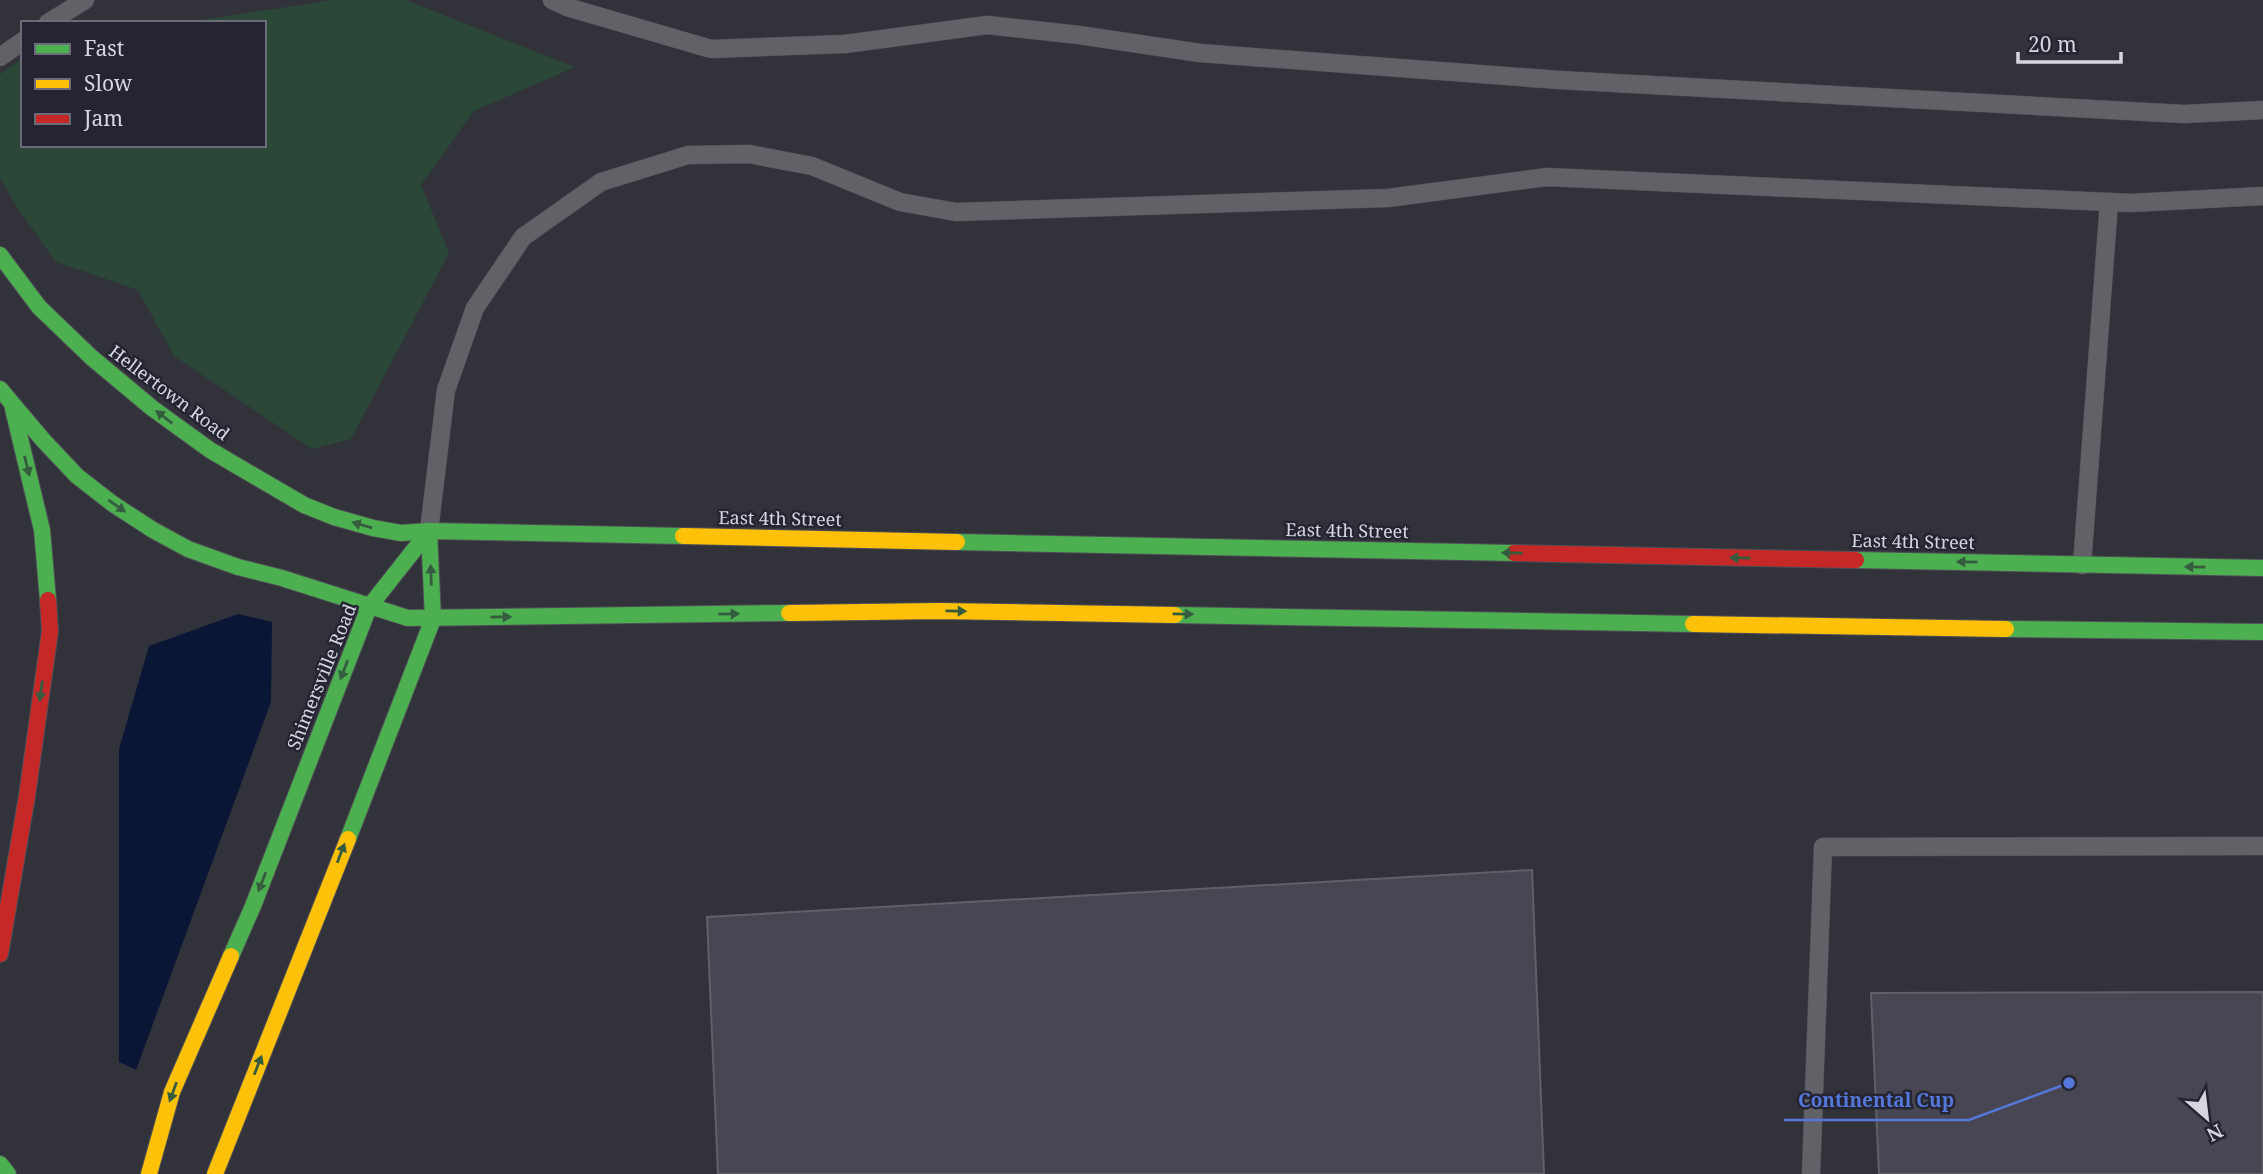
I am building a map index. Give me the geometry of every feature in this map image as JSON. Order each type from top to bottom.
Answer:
[{"type":"main road","name":"Hellertown Road","points":[[0,255],[39,307],[91,357],[162,416],[210,450],[304,505],[334,517],[401,533],[429,531]]},
{"type":"main road","points":[[5,394],[77,476],[153,530],[188,549],[238,567],[282,578],[408,618],[939,611],[2263,632]]},
{"type":"main road","points":[[0,954],[27,796],[50,631],[42,530],[5,394]]},
{"type":"main road","name":"East 4th Street","points":[[429,531],[2263,568]]},
{"type":"main road","name":"Shimersville Road","points":[[149,1174],[172,1092],[253,906],[369,607],[429,531]]},
{"type":"main road","points":[[215,1174],[433,619],[429,531]]},
{"type":"main road","points":[[0,1164],[8,1174]]},
{"type":"lane","points":[[51,21],[85,0]]},
{"type":"lane","points":[[552,0],[711,49],[845,44],[987,25],[1200,53],[1559,80],[2184,114],[2263,110]]},
{"type":"lane","points":[[0,57],[21,42]]},
{"type":"lane","points":[[429,531],[446,390],[475,308],[523,237],[601,183],[688,155],[749,154],[811,166],[900,202],[956,212],[1388,198],[1548,177],[2131,203],[2263,196]]},
{"type":"lane","points":[[2082,565],[2109,202]]},
{"type":"lane","points":[[1811,1174],[1823,847],[2263,846]]},
{"type":"green space","points":[[332,0],[406,0],[575,67],[474,111],[421,185],[449,253],[351,439],[312,449],[174,356],[138,290],[56,262],[18,209],[0,178],[0,74],[21,59],[21,147],[266,147],[266,21],[194,21]]},
{"type":"water","points":[[238,614],[272,622],[271,702],[136,1070],[119,1062],[119,749],[149,646]]},
{"type":"building","points":[[1532,870],[1544,1174],[718,1174],[707,917]]},
{"type":"building","points":[[2263,992],[2263,1174],[1879,1174],[1871,993]]},
{"type":"traffic: fast","points":[[0,255],[39,307],[91,357],[152,408],[210,450],[304,505],[334,517],[401,533],[429,531],[683,536]]},
{"type":"traffic: fast","points":[[0,389],[77,476],[153,530],[188,549],[238,567],[282,578],[408,618],[789,613]]},
{"type":"traffic: fast","points":[[13,409],[42,530],[48,600]]},
{"type":"traffic: fast","points":[[231,956],[369,607],[429,531]]},
{"type":"traffic: fast","points":[[348,839],[433,619],[429,531]]},
{"type":"traffic: fast","points":[[957,542],[1514,553]]},
{"type":"traffic: fast","points":[[1856,560],[2263,568]]},
{"type":"traffic: fast","points":[[1175,615],[1693,624]]},
{"type":"traffic: fast","points":[[2006,629],[2263,632]]},
{"type":"traffic: fast","points":[[0,1164],[8,1174]]},
{"type":"traffic: slow","points":[[683,536],[957,542]]},
{"type":"traffic: slow","points":[[789,613],[939,611],[1175,615]]},
{"type":"traffic: slow","points":[[1693,624],[2006,629]]},
{"type":"traffic: slow","points":[[215,1174],[348,839]]},
{"type":"traffic: slow","points":[[149,1174],[172,1092],[231,956]]},
{"type":"traffic: jam","points":[[1514,553],[1856,560]]},
{"type":"traffic: jam","points":[[0,954],[27,796],[50,631],[48,600]]},
{"type":"place","name":"Continental Cup","points":[[2069,1083]]}]
